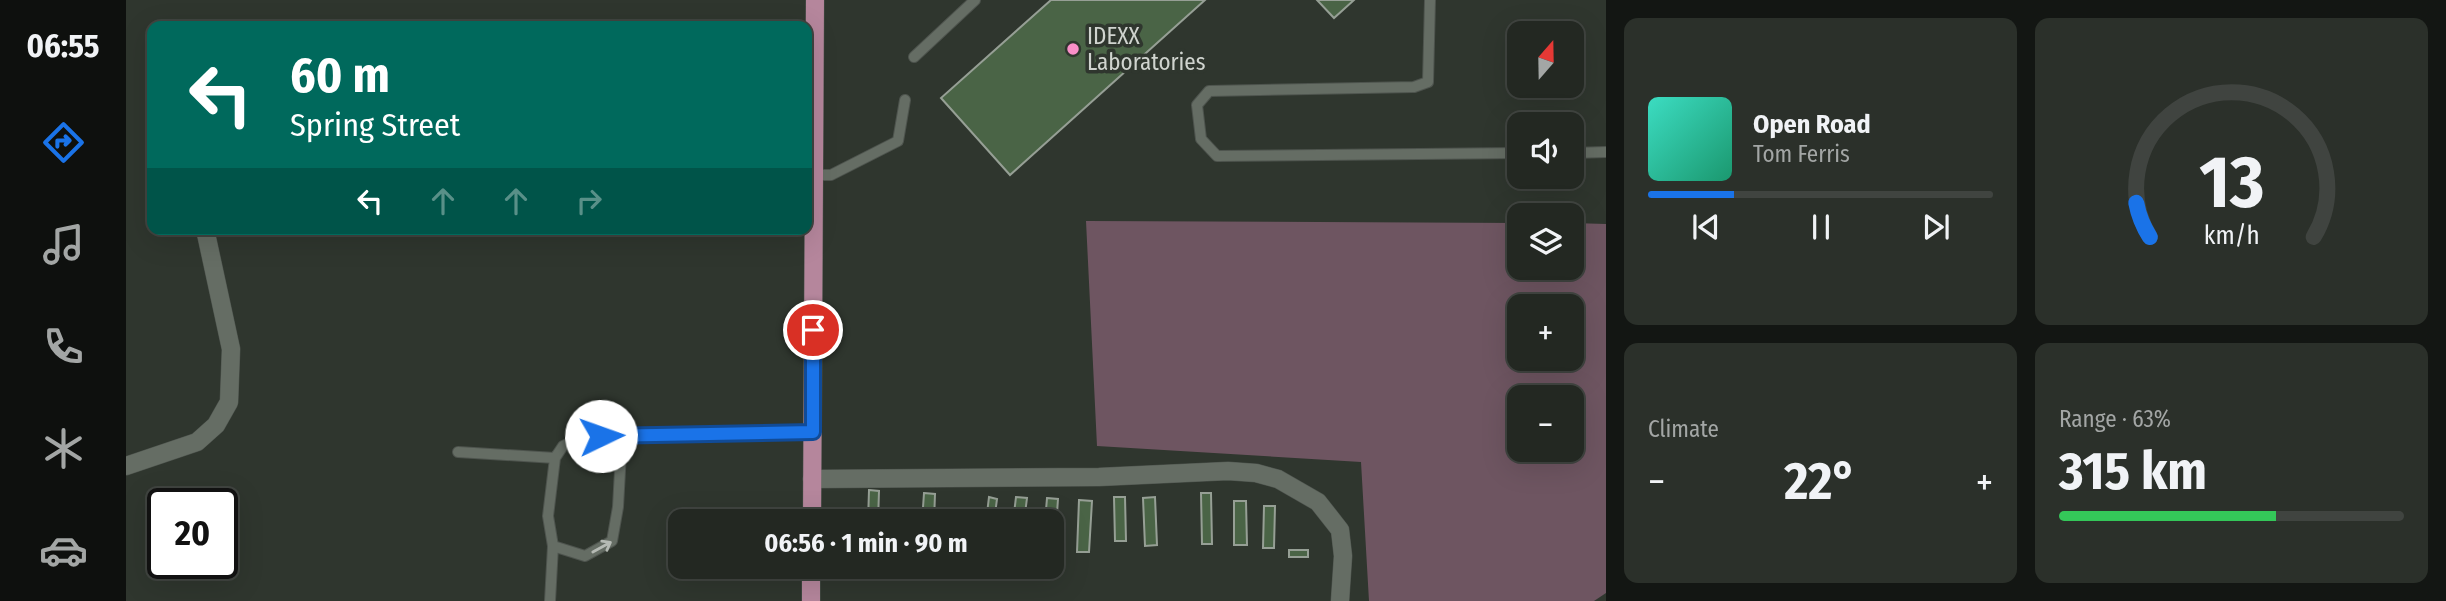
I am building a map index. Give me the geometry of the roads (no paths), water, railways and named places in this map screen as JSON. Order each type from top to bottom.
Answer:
[{"type":"main road","points":[[812,509],[815,0]]},
{"type":"main road","points":[[811,579],[811,601]]},
{"type":"street","points":[[126,466],[197,442],[216,425],[229,402],[231,349],[206,235]]},
{"type":"street","points":[[812,479],[1099,477],[1228,471],[1256,473],[1278,479],[1318,502],[1340,530],[1343,556],[1340,601]]},
{"type":"lane","points":[[914,57],[975,0]]},
{"type":"lane","points":[[1430,0],[1428,82],[1413,88],[1209,92],[1197,105],[1201,139],[1217,156],[1507,153]]},
{"type":"lane","points":[[814,175],[831,175],[898,141],[905,100]]},
{"type":"lane","points":[[1584,153],[1606,152]]},
{"type":"lane","points":[[550,601],[553,546],[548,516],[555,458],[563,446],[581,437],[622,434],[813,432]]},
{"type":"lane","points":[[553,546],[585,556],[612,541],[618,507],[622,434]]},
{"type":"lane","points":[[458,452],[555,458]]},
{"type":"place","name":"IDEXX Laboratories","points":[[1073,49]]}]
